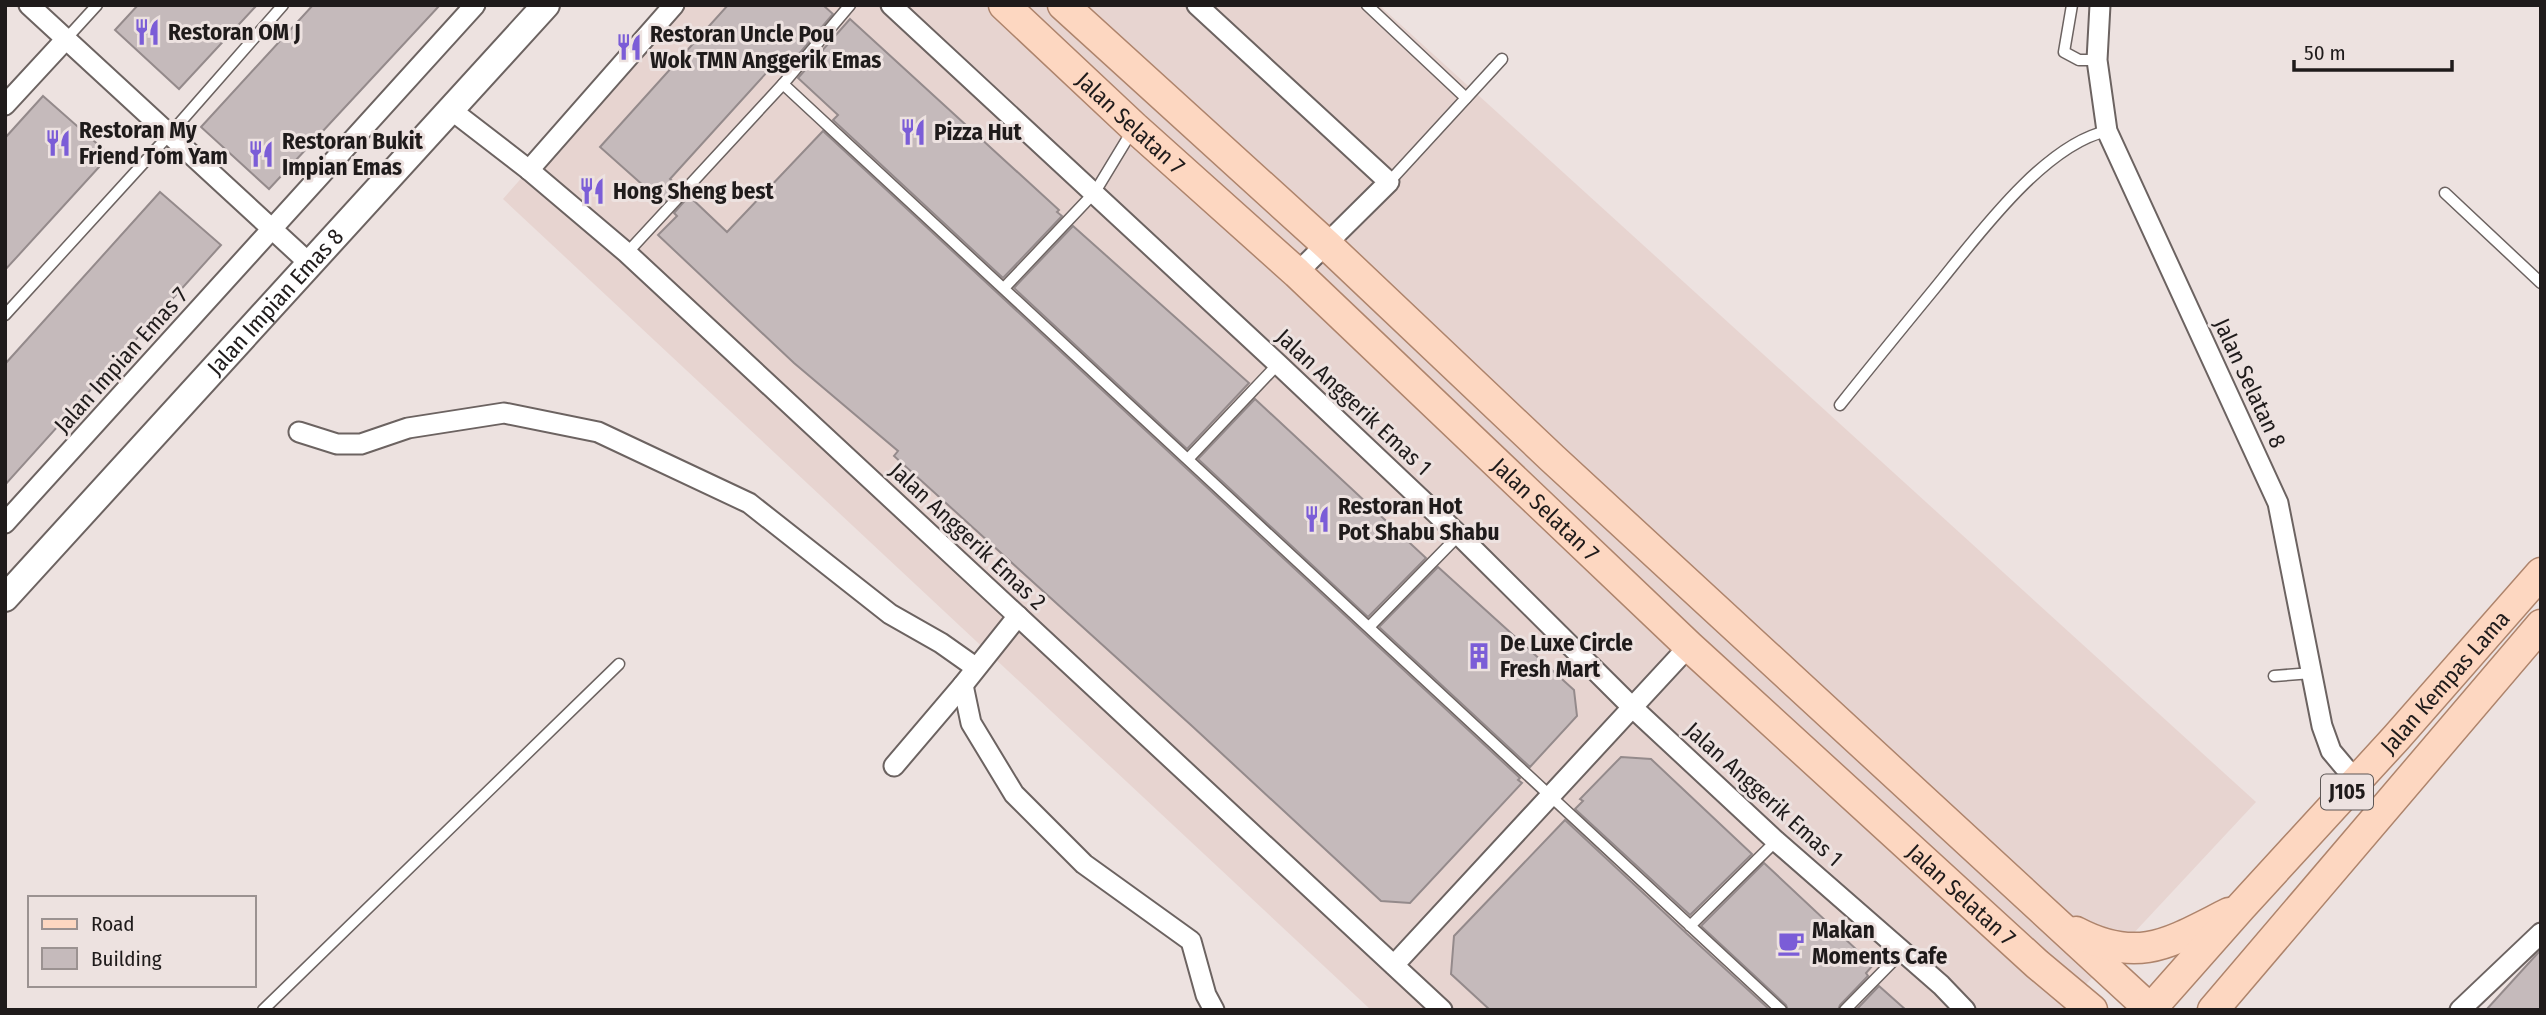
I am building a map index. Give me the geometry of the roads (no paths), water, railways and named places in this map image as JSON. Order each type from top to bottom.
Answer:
[{"type":"main road","name":"Jalan Selatan 7","points":[[1003,5],[1297,273],[1689,646],[2037,964],[2092,1010]]},
{"type":"main road","name":"Jalan Selatan 7","points":[[1063,5],[1326,244],[1542,449],[2151,1010]]},
{"type":"main road","name":"Jalan Kempas Lama","points":[[2151,1010],[2541,573]]},
{"type":"main road","name":"Jalan Kempas Lama","points":[[2213,1010],[2541,625]]},
{"type":"main road","points":[[2057,923],[2088,939],[2132,950],[2160,945],[2241,906]]},
{"type":"main road","points":[[2201,1010],[2273,941]]},
{"type":"main road","points":[[2037,964],[2062,1010]]},
{"type":"street","points":[[29,5],[309,263]]},
{"type":"street","name":"Jalan Impian Emas 7","points":[[5,523],[475,5]]},
{"type":"street","name":"Jalan Impian Emas 8","points":[[5,598],[545,5]]},
{"type":"street","points":[[529,170],[674,5]]},
{"type":"street","name":"Jalan Anggerik Emas 1","points":[[891,5],[1278,364],[1459,536],[1632,707],[1776,841],[1941,985],[1965,1010]]},
{"type":"street","points":[[1197,5],[1389,182],[1297,273]]},
{"type":"street","name":"Jalan Selatan 8","points":[[2102,6],[2097,60],[2107,131],[2278,503],[2322,726],[2331,751],[2357,782]]},
{"type":"street","points":[[5,105],[66,39]]},
{"type":"street","name":"Jalan Anggerik Emas 2","points":[[450,109],[529,170],[627,253],[1442,1010]]},
{"type":"street","points":[[299,432],[337,444],[362,444],[408,428],[504,413],[598,432],[749,503],[890,614],[941,643],[975,667]]},
{"type":"street","points":[[894,766],[1018,615]]},
{"type":"street","points":[[1394,965],[1689,646]]},
{"type":"street","points":[[963,685],[971,723],[1014,794],[1084,864],[1191,941],[1206,995],[1214,1010]]},
{"type":"street","points":[[2469,1007],[2539,937]]},
{"type":"lane","points":[[66,39],[97,5]]},
{"type":"lane","points":[[5,315],[284,5]]},
{"type":"lane","points":[[627,253],[783,84],[850,5]]},
{"type":"lane","points":[[1367,5],[1466,97]]},
{"type":"lane","points":[[2072,5],[2064,52],[2079,60],[2097,60]]},
{"type":"lane","points":[[1389,182],[1503,59]]},
{"type":"lane","points":[[783,84],[1782,1010]]},
{"type":"lane","points":[[1005,287],[1095,192],[1134,127]]},
{"type":"lane","points":[[1840,405],[1998,211],[2057,155],[2089,135],[2107,131]]},
{"type":"lane","points":[[2445,193],[2541,283]]},
{"type":"lane","points":[[1188,458],[1278,364]]},
{"type":"lane","points":[[1370,626],[1459,536]]},
{"type":"lane","points":[[263,1010],[619,664]]},
{"type":"lane","points":[[2274,676],[2312,673]]},
{"type":"lane","points":[[1690,926],[1776,841]]},
{"type":"lane","points":[[1845,1010],[1903,951]]},
{"type":"place","name":"Restoran OM J","points":[[147,32]]},
{"type":"place","name":"Restoran Uncle Pou Wok TMN Anggerik Emas","points":[[629,47]]},
{"type":"place","name":"Pizza Hut","points":[[913,132]]},
{"type":"place","name":"Restoran My Friend Tom Yam","points":[[58,143]]},
{"type":"place","name":"Restoran Bukit Impian Emas","points":[[261,154]]},
{"type":"place","name":"Hong Sheng best","points":[[592,191]]},
{"type":"place","name":"Restoran Hot Pot Shabu Shabu","points":[[1317,519]]},
{"type":"place","name":"De Luxe Circle Fresh Mart","points":[[1479,656]]},
{"type":"place","name":"Makan Moments Cafe","points":[[1791,943]]}]
